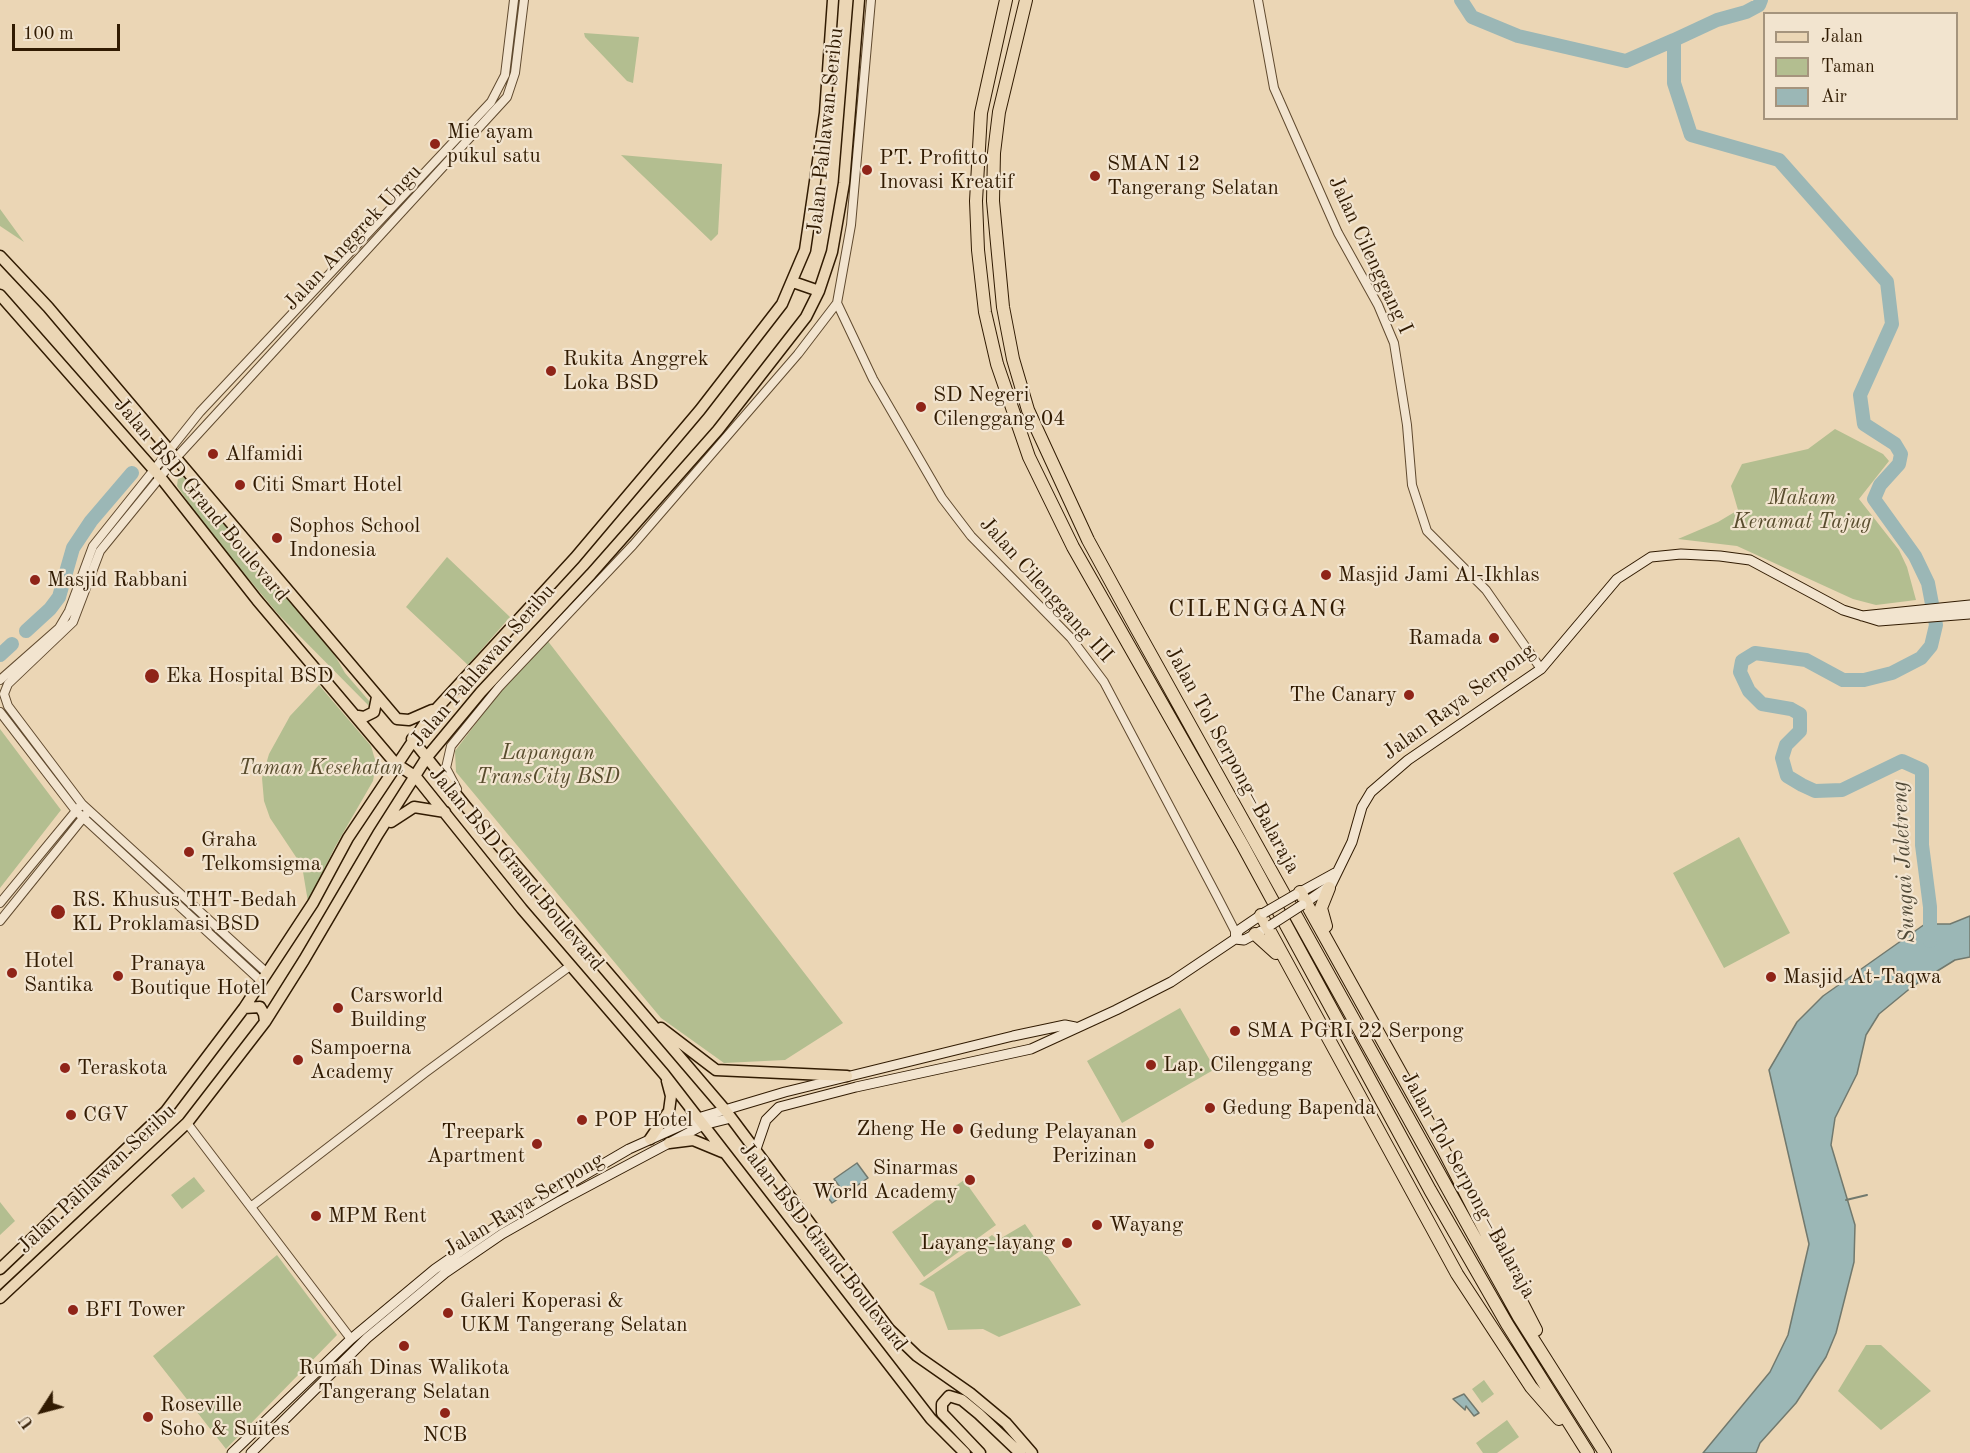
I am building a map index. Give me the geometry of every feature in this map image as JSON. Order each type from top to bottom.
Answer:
[{"type":"highway","name":"Jalan Tol Serpong–Balaraja","points":[[1006,0],[981,113],[976,201],[978,250],[985,312],[1012,415],[1029,457],[1073,547],[1243,846],[1507,1324],[1585,1449]]},
{"type":"highway","name":"Jalan Tol Serpong–Balaraja","points":[[1026,0],[999,112],[994,153],[993,201],[995,248],[1003,307],[1028,410],[1088,540],[1522,1314],[1605,1453]]},
{"type":"highway","points":[[1329,888],[1321,908],[1321,917],[1341,957],[1345,974]]},
{"type":"highway","points":[[1301,899],[1443,1149],[1522,1314]]},
{"type":"highway","points":[[1263,914],[1293,976],[1458,1274],[1531,1387],[1585,1449]]},
{"type":"highway","points":[[1255,934],[1270,946],[1293,976]]},
{"type":"main road","name":"Jalan Pahlawan Seribu","points":[[0,1269],[166,1111],[244,1008],[313,903],[348,838],[412,739],[436,709],[575,558],[764,330],[793,282],[805,250],[822,136],[833,0]]},
{"type":"main road","name":"Jalan Pahlawan Seribu","points":[[0,1298],[187,1122],[265,1022],[427,757],[481,692],[591,574],[718,430],[794,335],[819,291],[832,252],[844,183],[860,0]]},
{"type":"main road","name":"Jalan BSD Grand Boulevard","points":[[0,256],[48,308],[397,719],[409,720],[436,709]]},
{"type":"main road","points":[[793,282],[819,291]]},
{"type":"main road","name":"Jalan BSD Grand Boulevard","points":[[0,295],[158,474],[257,600],[358,716],[395,763],[416,777],[570,966],[664,1074],[931,1419],[964,1453]]},
{"type":"main road","name":"Jalan Raya Serpong","points":[[1329,888],[1352,842],[1362,807],[1371,792],[1408,760],[1540,669],[1617,579],[1651,557],[1682,554],[1720,555],[1750,560],[1800,589],[1860,616],[1879,621],[1905,615],[1951,611],[1970,614]]},
{"type":"main road","name":"Jalan Raya Serpong","points":[[1951,611],[1970,604]]},
{"type":"main road","points":[[358,716],[364,717],[374,712],[377,697]]},
{"type":"main road","name":"Jalan BSD Grand Boulevard","points":[[412,739],[469,811],[729,1114],[755,1152],[895,1336],[1006,1423],[1032,1453]]},
{"type":"main road","points":[[378,834],[399,815],[414,807],[447,815],[456,808],[469,811]]},
{"type":"main road","points":[[1235,939],[1244,940],[1269,926],[1335,873]]},
{"type":"main road","points":[[755,1152],[766,1120],[775,1110],[784,1105],[1031,1049],[1170,982],[1235,939],[1239,930],[1263,914],[1329,888]]},
{"type":"main road","points":[[244,1008],[260,1006],[265,1022]]},
{"type":"main road","points":[[638,1009],[716,1070],[846,1076]]},
{"type":"main road","points":[[700,1121],[729,1114],[846,1076],[1065,1025],[1076,1027]]},
{"type":"main road","points":[[1029,1033],[1031,1049]]},
{"type":"main road","points":[[650,1139],[667,1116],[671,1105],[670,1091],[664,1074]]},
{"type":"main road","name":"Jalan Raya Serpong","points":[[232,1453],[351,1339],[507,1220],[650,1139],[700,1121]]},
{"type":"main road","name":"Jalan Raya Serpong","points":[[251,1453],[367,1338],[445,1267],[669,1143],[700,1121]]},
{"type":"main road","points":[[669,1143],[702,1142],[725,1153]]},
{"type":"main road","points":[[980,1453],[942,1413],[942,1404],[949,1396],[962,1400],[1020,1453]]},
{"type":"main road","points":[[281,1406],[290,1414]]},
{"type":"street","name":"Jalan Anggrek Ungu","points":[[43,647],[59,628],[69,611],[93,546],[158,474],[200,412],[491,102],[505,75],[514,0]]},
{"type":"street","name":"Jalan Anggrek Ungu","points":[[172,455],[507,98],[515,73],[524,0]]},
{"type":"street","points":[[469,811],[448,775],[446,763],[451,746],[499,687],[633,545],[798,354],[837,303],[842,286],[851,225],[871,0]]},
{"type":"street","name":"Jalan Cilenggang I","points":[[1258,0],[1274,88],[1338,233],[1378,305],[1394,343],[1407,425],[1413,485],[1426,531],[1486,591],[1540,669]]},
{"type":"street","name":"Jalan Cilenggang III","points":[[837,303],[873,379],[942,498],[971,536],[1071,638],[1104,682],[1235,931],[1235,939]]},
{"type":"street","points":[[0,680],[43,647]]},
{"type":"street","points":[[43,647],[8,684],[4,694],[8,706],[83,810]]},
{"type":"street","points":[[0,712],[83,810],[264,977]]},
{"type":"street","points":[[0,903],[83,810]]},
{"type":"street","points":[[0,921],[83,810]]},
{"type":"street","points":[[252,1206],[426,1072],[570,966]]},
{"type":"street","points":[[187,1122],[351,1339]]},
{"type":"green space","points":[[584,33],[639,37],[633,83],[627,81],[585,37]]},
{"type":"green space","points":[[621,155],[722,164],[718,234],[711,241]]},
{"type":"green space","points":[[0,209],[24,242],[0,226]]},
{"type":"green space","name":"Makam Keramat Tajug","points":[[1835,429],[1883,454],[1889,461],[1859,499],[1899,550],[1907,567],[1916,600],[1876,605],[1853,599],[1737,546],[1678,539],[1718,522],[1738,510],[1731,486],[1742,464],[1808,449]]},
{"type":"green space","points":[[184,477],[334,654],[345,673],[370,702],[369,706],[278,614],[203,524],[177,486],[178,478]]},
{"type":"green space","points":[[447,557],[510,617],[468,665],[406,607]]},
{"type":"green space","name":"Lapangan TransCity BSD","points":[[547,640],[843,1023],[785,1060],[724,1063],[661,1018],[456,772],[455,751],[499,693]]},
{"type":"green space","name":"Taman Kesehatan","points":[[319,685],[371,746],[376,763],[373,781],[335,847],[308,902],[302,866],[270,818],[264,801],[262,778],[269,754],[290,716]]},
{"type":"green space","points":[[0,729],[61,810],[0,888]]},
{"type":"green space","points":[[1739,837],[1790,933],[1724,968],[1673,873]]},
{"type":"green space","name":"Lap. Cilenggang","points":[[1180,1008],[1215,1069],[1122,1123],[1087,1061]]},
{"type":"green space","points":[[194,1177],[205,1191],[182,1209],[171,1195]]},
{"type":"green space","points":[[964,1180],[996,1225],[924,1277],[892,1232]]},
{"type":"green space","points":[[0,1202],[15,1221],[0,1235]]},
{"type":"green space","points":[[1025,1224],[1081,1305],[999,1337],[983,1329],[948,1330],[934,1292],[919,1284],[992,1235],[998,1240]]},
{"type":"green space","points":[[277,1255],[337,1335],[226,1449],[153,1356]]},
{"type":"green space","points":[[1866,1345],[1881,1345],[1931,1391],[1881,1430],[1838,1391]]},
{"type":"green space","points":[[1484,1380],[1494,1394],[1482,1403],[1472,1389]]},
{"type":"green space","points":[[1507,1420],[1519,1437],[1497,1453],[1483,1453],[1476,1443]]},
{"type":"water","points":[[1970,916],[1970,957],[1955,960],[1913,986],[1879,1014],[1866,1035],[1857,1074],[1835,1118],[1831,1145],[1855,1225],[1854,1262],[1836,1333],[1826,1357],[1796,1403],[1760,1443],[1756,1453],[1703,1453],[1770,1372],[1788,1335],[1809,1244],[1769,1070],[1797,1022],[1823,996],[1925,924],[1950,924]]},
{"type":"water","points":[[857,1163],[868,1178],[845,1194],[834,1179]]},
{"type":"water","points":[[830,1182],[841,1197],[832,1203],[821,1188]]},
{"type":"water","points":[[1464,1394],[1479,1413],[1474,1416],[1466,1406],[1465,1410],[1453,1399]]},
{"type":"waterway","name":"Sungai Jaletreng","points":[[1461,0],[1472,17],[1518,36],[1626,61],[1674,40],[1674,83],[1691,135],[1779,160],[1887,282],[1892,324],[1860,395],[1864,424],[1895,444],[1901,454],[1899,464],[1880,485],[1874,499],[1915,556],[1928,583],[1936,625],[1931,646],[1921,658],[1892,673],[1864,680],[1843,680],[1806,660],[1755,653],[1742,661],[1740,672],[1749,691],[1762,704],[1791,709],[1800,714],[1800,731],[1786,745],[1782,758],[1787,776],[1802,785],[1815,791],[1842,790],[1902,761],[1922,770],[1922,845],[1930,907],[1930,941]]},
{"type":"waterway","points":[[1674,40],[1717,20],[1746,12],[1759,5],[1761,0]]},
{"type":"waterway","points":[[26,631],[50,609],[59,597],[73,548],[91,521],[132,473]]},
{"type":"waterway","points":[[0,655],[12,644]]},
{"type":"waterway","points":[[1846,1200],[1867,1195]]},
{"type":"place","name":"Mie ayam pukul satu","points":[[435,144]]},
{"type":"place","name":"PT. Profitto Inovasi Kreatif","points":[[867,170]]},
{"type":"place","name":"SMAN 12 Tangerang Selatan","points":[[1095,176]]},
{"type":"place","name":"Rukita Anggrek Loka BSD","points":[[551,371]]},
{"type":"place","name":"SD Negeri Cilenggang 04","points":[[921,407]]},
{"type":"place","name":"Alfamidi","points":[[213,454]]},
{"type":"place","name":"Citi Smart Hotel","points":[[240,485]]},
{"type":"place","name":"Sophos School Indonesia","points":[[277,538]]},
{"type":"place","name":"Masjid Jami Al-Ikhlas","points":[[1326,575]]},
{"type":"place","name":"Masjid Rabbani","points":[[35,580]]},
{"type":"place","name":"Ramada","points":[[1494,638]]},
{"type":"place","name":"Eka Hospital BSD","points":[[152,676]]},
{"type":"place","name":"The Canary","points":[[1409,695]]},
{"type":"place","name":"Graha Telkomsigma","points":[[189,852]]},
{"type":"place","name":"RS. Khusus THT-Bedah KL Proklamasi BSD","points":[[58,912]]},
{"type":"place","name":"Hotel Santika","points":[[12,973]]},
{"type":"place","name":"Pranaya Boutique Hotel","points":[[118,976]]},
{"type":"place","name":"Masjid At-Taqwa","points":[[1771,977]]},
{"type":"place","name":"Carsworld Building","points":[[338,1008]]},
{"type":"place","name":"SMA PGRI 22 Serpong","points":[[1235,1031]]},
{"type":"place","name":"Sampoerna Academy","points":[[298,1060]]},
{"type":"place","name":"Lap. Cilenggang","points":[[1151,1065]]},
{"type":"place","name":"Teraskota","points":[[65,1068]]},
{"type":"place","name":"Gedung Bapenda","points":[[1210,1108]]},
{"type":"place","name":"CGV","points":[[71,1115]]},
{"type":"place","name":"POP Hotel","points":[[582,1120]]},
{"type":"place","name":"Zheng He","points":[[958,1129]]},
{"type":"place","name":"Treepark Apartment","points":[[537,1144]]},
{"type":"place","name":"Gedung Pelayanan Perizinan","points":[[1149,1144]]},
{"type":"place","name":"Sinarmas World Academy","points":[[970,1180]]},
{"type":"place","name":"MPM Rent","points":[[316,1216]]},
{"type":"place","name":"Wayang","points":[[1097,1225]]},
{"type":"place","name":"Layang-layang","points":[[1067,1243]]},
{"type":"place","name":"BFI Tower","points":[[73,1310]]},
{"type":"place","name":"Galeri Koperasi & UKM Tangerang Selatan","points":[[448,1313]]},
{"type":"place","name":"Rumah Dinas Walikota Tangerang Selatan","points":[[404,1346]]},
{"type":"place","name":"NCB","points":[[445,1413]]},
{"type":"place","name":"Roseville Soho & Suites","points":[[148,1417]]},
{"type":"district","name":"CILENGGANG","points":[[1258,610]]}]
